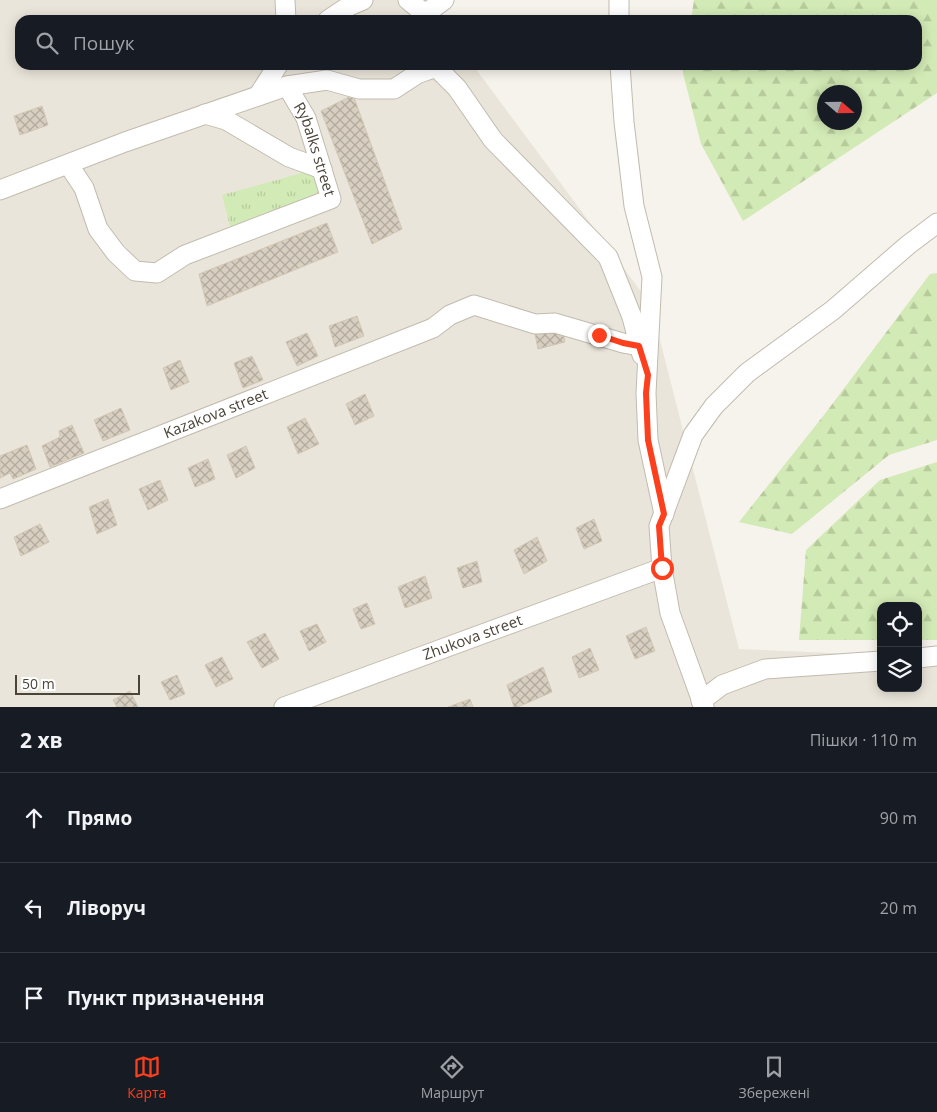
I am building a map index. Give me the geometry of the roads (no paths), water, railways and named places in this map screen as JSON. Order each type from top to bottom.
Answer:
[{"type":"street","points":[[285,0],[286,15]]},
{"type":"street","points":[[336,15],[363,0]]},
{"type":"street","points":[[408,0],[423,15]]},
{"type":"street","points":[[427,15],[444,0]]},
{"type":"street","points":[[618,0],[619,15]]},
{"type":"street","points":[[258,96],[275,70]]},
{"type":"street","points":[[287,86],[328,80],[360,89],[394,89],[426,70]]},
{"type":"street","points":[[440,70],[457,88],[493,140],[608,257],[632,317],[648,375]]},
{"type":"street","points":[[620,70],[624,122],[634,206],[652,277],[646,393],[648,440],[664,514]]},
{"type":"street","name":"Rybalks street","points":[[0,190],[68,164],[205,114],[287,86],[306,118],[331,199],[185,255],[156,273],[135,271],[116,254],[98,229],[84,188],[68,164]]},
{"type":"street","points":[[205,114],[226,120],[288,157],[322,168]]},
{"type":"street","points":[[877,661],[765,669],[722,685],[702,704],[670,612],[662,568],[659,526],[693,435],[714,406],[746,373],[833,310],[908,245],[937,223]]},
{"type":"street","name":"Kazakova street","points":[[0,499],[433,328],[450,315],[474,305],[535,324],[555,323],[639,346]]},
{"type":"street","name":"Zhukova street","points":[[284,707],[662,568]]},
{"type":"street","points":[[922,658],[937,656]]}]
